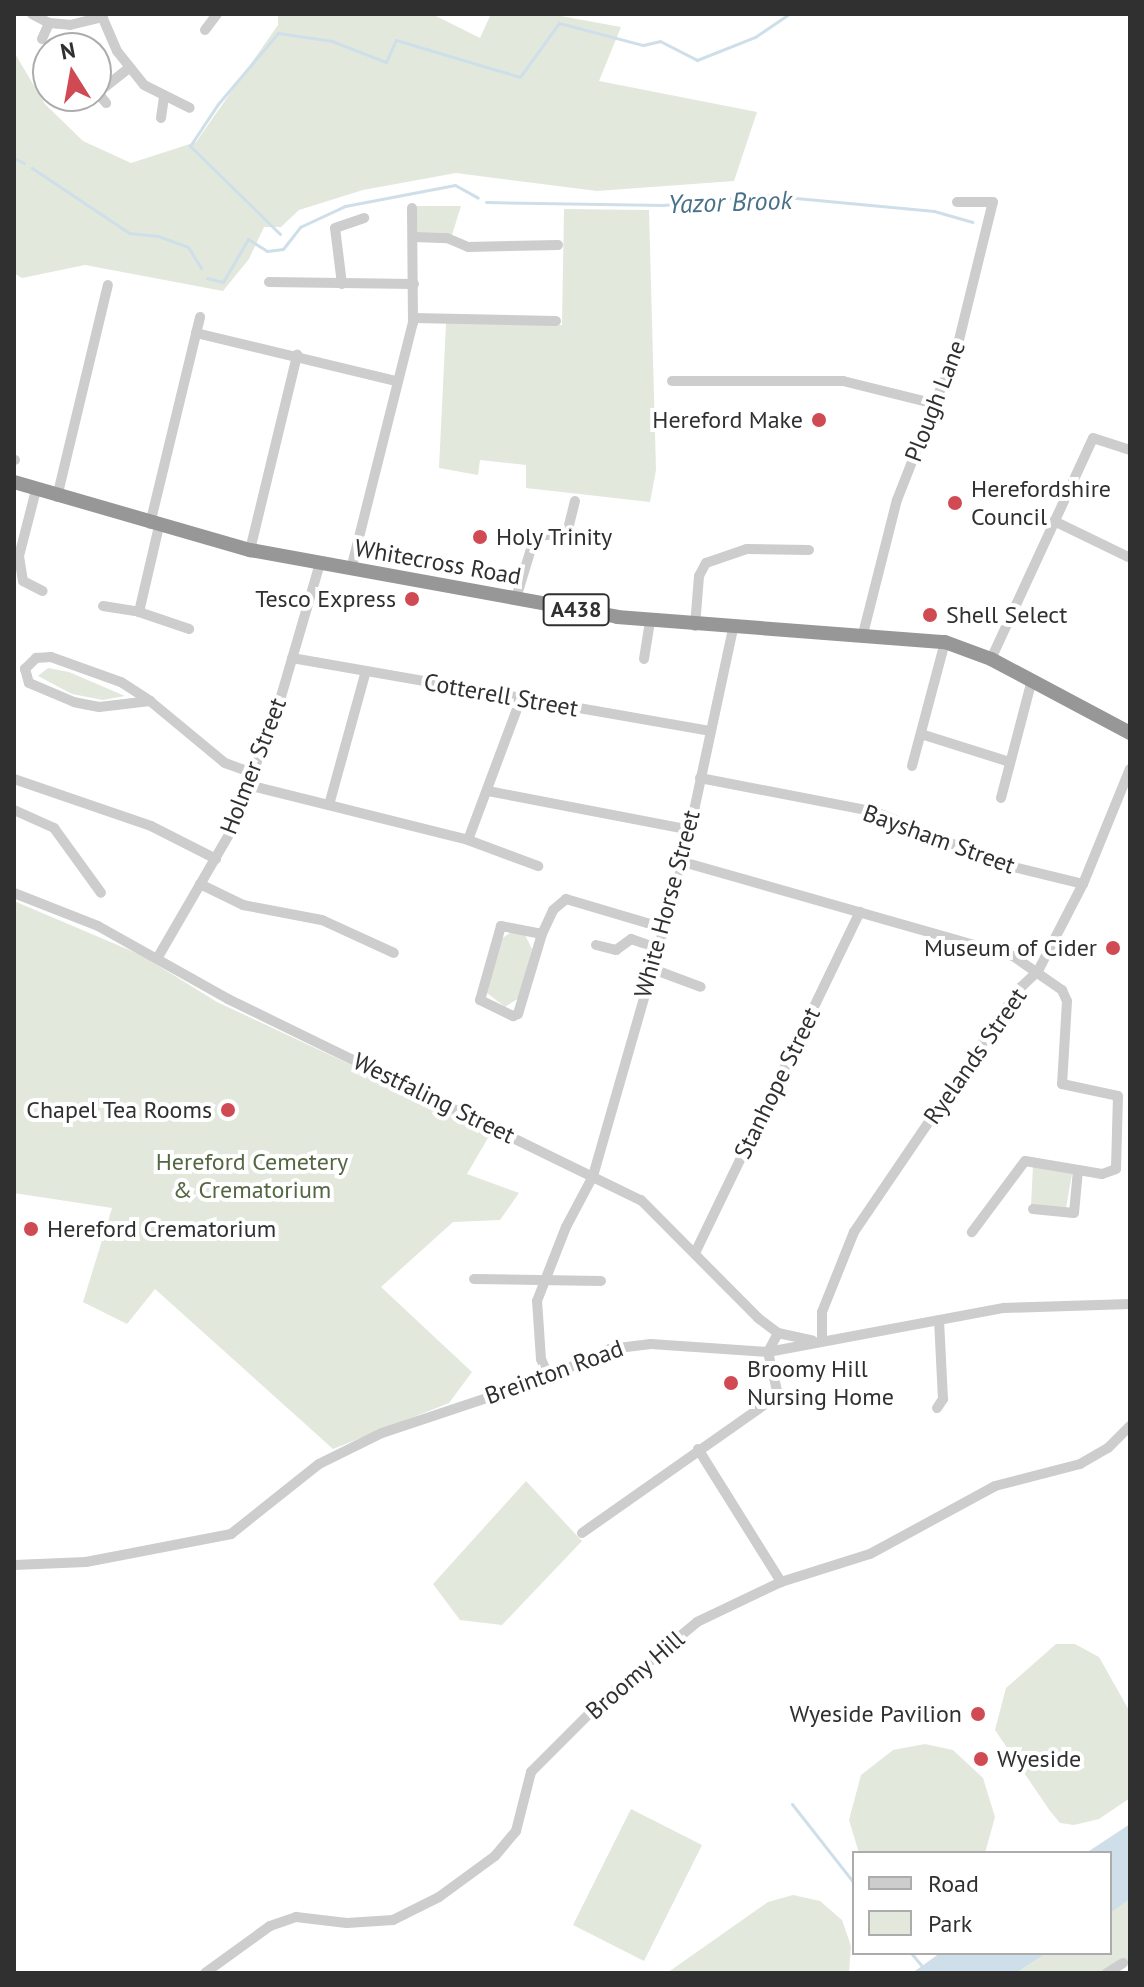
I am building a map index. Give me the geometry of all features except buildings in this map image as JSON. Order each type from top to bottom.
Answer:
[{"type":"highway","name":"Whitecross Road","points":[[14,482],[154,525],[250,550],[650,622],[863,634],[945,642],[991,659],[1130,733]]},
{"type":"street","points":[[32,14],[49,23],[84,24],[102,16],[129,68],[164,97],[190,108]]},
{"type":"street","points":[[205,30],[217,14]]},
{"type":"street","points":[[45,32],[49,23]]},
{"type":"street","points":[[112,81],[129,68]]},
{"type":"street","points":[[161,118],[164,97]]},
{"type":"street","name":"Plough Lane","points":[[863,634],[897,500],[958,344],[993,202],[957,202]]},
{"type":"street","points":[[351,569],[413,321],[412,208]]},
{"type":"street","points":[[342,284],[335,228],[364,218]]},
{"type":"street","points":[[414,237],[447,238],[468,247],[558,245]]},
{"type":"street","points":[[269,282],[414,284]]},
{"type":"street","points":[[57,497],[108,285]]},
{"type":"street","points":[[139,612],[154,525],[200,317]]},
{"type":"street","points":[[413,321],[556,321]]},
{"type":"street","points":[[196,333],[396,381]]},
{"type":"street","points":[[250,550],[297,355]]},
{"type":"street","points":[[672,381],[843,381],[936,404]]},
{"type":"street","points":[[991,659],[1095,436],[1130,450]]},
{"type":"street","points":[[36,490],[19,556],[23,581],[43,591]]},
{"type":"street","points":[[516,598],[535,536],[567,533],[575,501]]},
{"type":"street","points":[[1054,521],[1128,557]]},
{"type":"street","points":[[695,626],[699,576],[706,563],[747,549],[809,550]]},
{"type":"street","name":"Holmer Street","points":[[158,957],[216,859],[248,785],[292,658],[320,563]]},
{"type":"street","points":[[103,606],[139,612],[189,629]]},
{"type":"street","points":[[644,659],[650,622]]},
{"type":"street","name":"White Horse Street","points":[[549,1377],[536,1327],[543,1280],[593,1176],[650,968],[683,862],[733,629]]},
{"type":"street","points":[[912,766],[945,642]]},
{"type":"street","points":[[150,701],[99,707],[74,702],[29,683],[25,669],[36,658],[67,661],[121,682],[150,701],[225,763],[252,773]]},
{"type":"street","name":"Cotterell Street","points":[[292,658],[710,731]]},
{"type":"street","points":[[329,805],[366,671]]},
{"type":"street","points":[[1001,798],[1032,680]]},
{"type":"street","points":[[468,840],[521,698]]},
{"type":"street","points":[[921,734],[1010,762]]},
{"type":"street","name":"Ryelands Street","points":[[822,1341],[822,1312],[854,1232],[1020,988],[1038,971],[1083,884],[1130,769]]},
{"type":"street","name":"Baysham Street","points":[[700,778],[876,812],[1001,864],[1083,884]]},
{"type":"street","points":[[14,779],[151,826],[216,859]]},
{"type":"street","points":[[248,785],[468,840],[538,866]]},
{"type":"street","points":[[488,791],[690,830]]},
{"type":"street","points":[[14,810],[54,828],[101,893]]},
{"type":"street","points":[[683,862],[1013,956],[1038,971],[1066,995],[1062,1084],[1114,1093],[1121,1101],[1116,1169],[1102,1174],[1031,1160],[1021,1163],[972,1232]]},
{"type":"street","points":[[200,884],[243,905],[322,920],[394,953]]},
{"type":"street","name":"Westfaling Street","points":[[14,893],[98,926],[228,999],[593,1176],[655,1210],[736,1301],[778,1333],[822,1341]]},
{"type":"street","points":[[542,934],[501,926],[480,1000],[516,1016],[542,934],[553,910],[566,899],[664,928]]},
{"type":"street","name":"Stanhope Street","points":[[695,1253],[860,912]]},
{"type":"street","points":[[596,945],[616,950],[631,939],[657,948]]},
{"type":"street","points":[[650,968],[701,987]]},
{"type":"street","points":[[1033,1209],[1074,1213],[1078,1170]]},
{"type":"street","points":[[474,1279],[601,1281]]},
{"type":"street","name":"Breinton Road","points":[[14,1565],[86,1562],[231,1534],[319,1464],[382,1433],[549,1377],[632,1344],[768,1352],[1004,1308],[1130,1304]]},
{"type":"street","points":[[937,1408],[943,1399],[937,1350],[939,1320]]},
{"type":"street","points":[[582,1533],[778,1395],[768,1352],[778,1333]]},
{"type":"street","name":"Broomy Hill","points":[[205,1973],[270,1926],[296,1917],[347,1923],[393,1920],[439,1897],[495,1856],[516,1831],[531,1772],[602,1701],[697,1622],[781,1582],[870,1554],[995,1486],[1080,1464],[1108,1448],[1130,1426]]},
{"type":"street","points":[[698,1449],[781,1582]]},
{"type":"street","points":[[1107,1973],[1123,1963]]},
{"type":"green space","points":[[278,14],[432,14],[480,38],[491,14],[550,14],[621,27],[599,81],[757,112],[734,181],[597,191],[456,173],[363,190],[299,210],[281,227],[264,227],[249,259],[223,291],[85,265],[22,278],[14,273],[14,52],[32,82],[32,112],[53,112],[83,141],[131,163],[196,142],[278,25]]},
{"type":"green space","points":[[414,206],[461,206],[452,235],[417,235]]},
{"type":"green space","points":[[564,209],[649,210],[656,470],[650,502],[526,488],[526,465],[480,460],[478,475],[439,468],[446,323],[562,325]]},
{"type":"green space","points":[[48,668],[69,672],[125,696],[103,700],[72,694],[38,676]]},
{"type":"green space","name":"Hereford Cemetery & Crematorium","points":[[14,901],[141,955],[217,1002],[492,1131],[467,1174],[519,1193],[500,1220],[453,1222],[381,1287],[472,1372],[449,1403],[333,1449],[155,1289],[127,1324],[83,1302],[112,1208],[14,1193]]},
{"type":"green space","points":[[513,931],[525,935],[532,949],[519,998],[505,1007],[487,993],[501,939]]},
{"type":"green space","points":[[1033,1165],[1072,1174],[1066,1208],[1031,1206]]},
{"type":"green space","points":[[526,1481],[582,1541],[502,1625],[460,1620],[433,1584]]},
{"type":"green space","points":[[1056,1644],[1075,1644],[1099,1657],[1130,1712],[1130,1798],[1099,1819],[1074,1825],[1060,1823],[1050,1811],[995,1730],[1006,1688]]},
{"type":"green space","points":[[925,1744],[953,1750],[983,1778],[995,1817],[986,1851],[858,1851],[849,1820],[861,1775],[893,1750]]},
{"type":"green space","points":[[631,1809],[702,1845],[644,1961],[573,1925]]},
{"type":"green space","points":[[793,1895],[820,1901],[842,1920],[851,1946],[849,1973],[667,1973],[768,1902]]},
{"type":"green space","points":[[1130,1899],[1130,1961],[1107,1973],[1016,1973],[1044,1955],[1112,1955],[1112,1911]]},
{"type":"shaded area","points":[[1130,1824],[1130,1899],[1112,1912],[1112,1851],[1089,1851]]},
{"type":"shaded area","points":[[937,1955],[1044,1955],[1016,1973],[912,1973]]},
{"type":"waterway","points":[[280,234],[190,146],[218,104],[278,33],[332,41],[386,62],[396,40],[520,77],[559,23],[643,45],[660,41],[697,60],[755,37],[789,14]]},
{"type":"waterway","name":"Yazor Brook","points":[[14,158],[24,163]]},
{"type":"waterway","name":"Yazor Brook","points":[[32,168],[129,233],[158,236],[188,247],[201,268]]},
{"type":"waterway","name":"Yazor Brook","points":[[207,278],[223,282],[248,239],[267,251],[283,249],[300,227],[345,206],[455,185],[478,198]]},
{"type":"waterway","name":"Yazor Brook","points":[[486,202],[663,205],[764,195],[934,211],[972,222]]},
{"type":"waterway","points":[[792,1804],[852,1880]]},
{"type":"waterway","points":[[913,1955],[922,1966]]},
{"type":"place","name":"Hereford Make","points":[[819,420]]},
{"type":"place","name":"Herefordshire Council","points":[[955,503]]},
{"type":"place","name":"Holy Trinity","points":[[480,537]]},
{"type":"place","name":"Tesco Express","points":[[412,599]]},
{"type":"place","name":"Shell Select","points":[[930,615]]},
{"type":"place","name":"Museum of Cider","points":[[1113,948]]},
{"type":"place","name":"Chapel Tea Rooms","points":[[228,1110]]},
{"type":"place","name":"Hereford Crematorium","points":[[31,1229]]},
{"type":"place","name":"Broomy Hill Nursing Home","points":[[731,1383]]},
{"type":"place","name":"Wyeside Pavilion","points":[[978,1714]]},
{"type":"place","name":"Wyeside","points":[[981,1759]]}]
